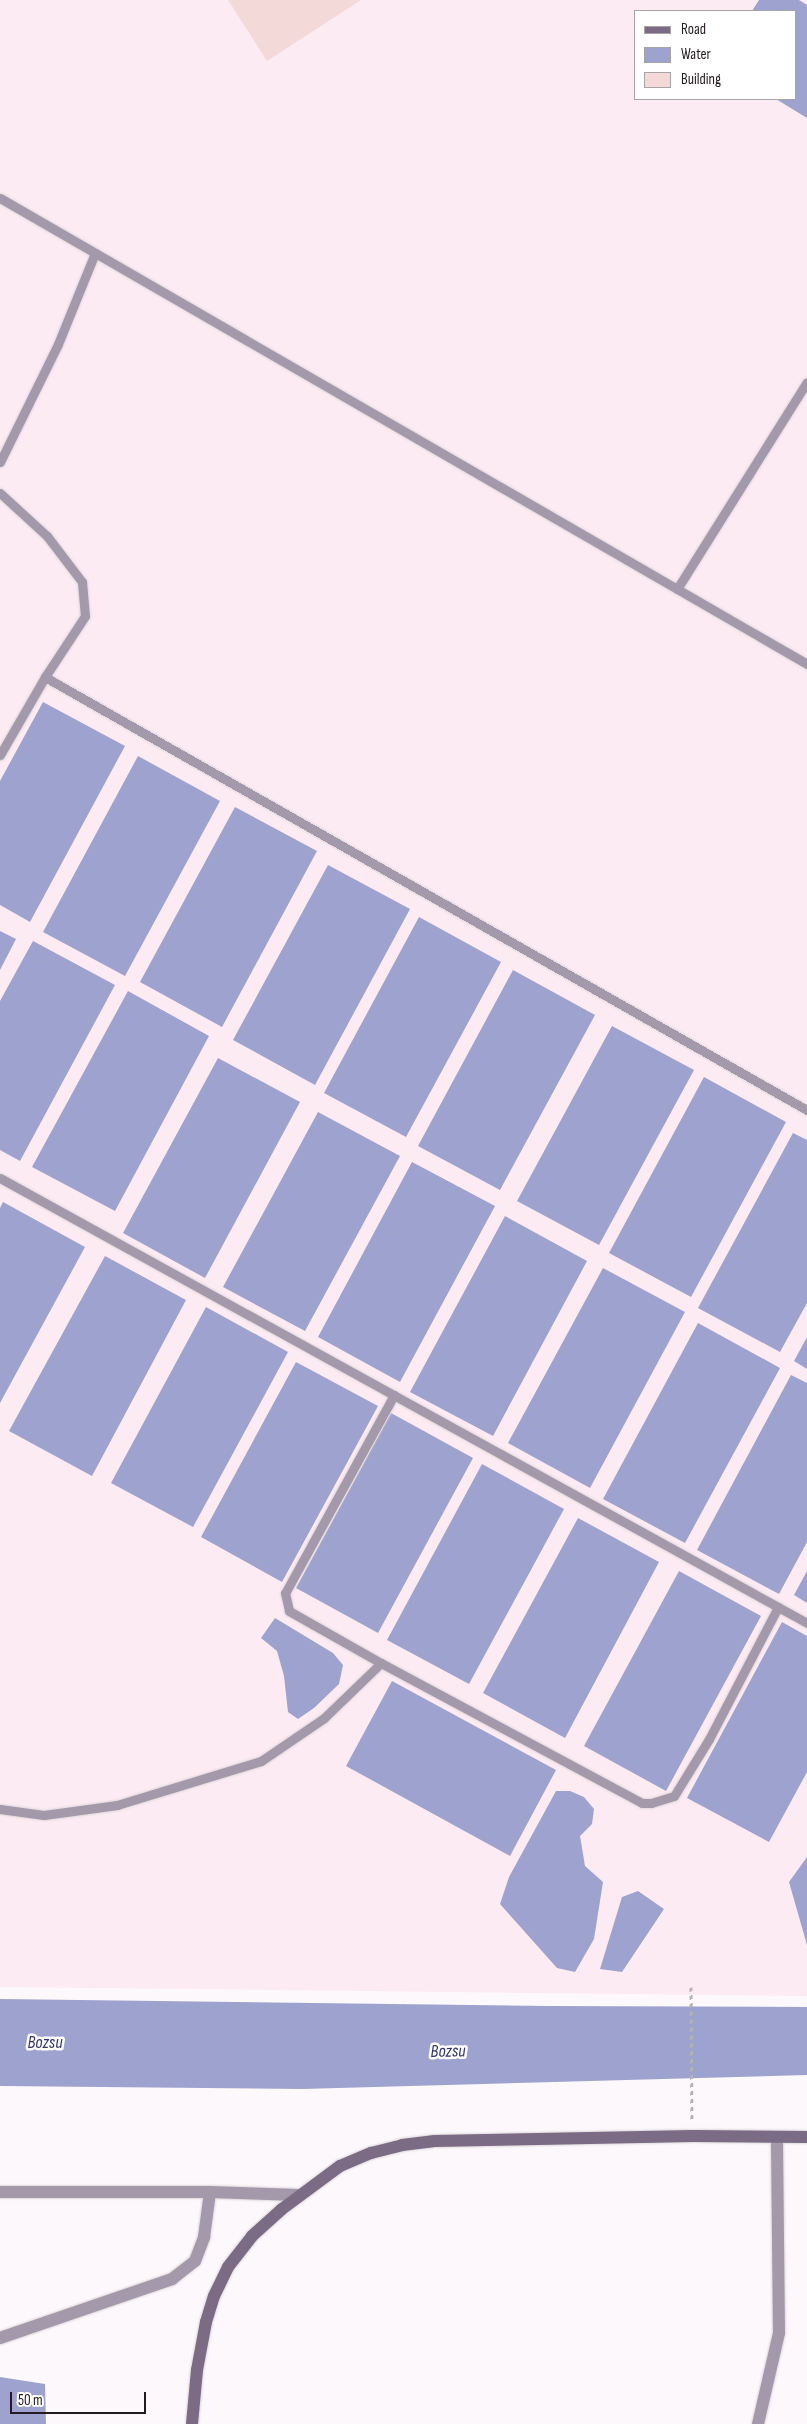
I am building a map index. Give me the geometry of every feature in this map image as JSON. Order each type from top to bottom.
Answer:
[{"type":"main road","points":[[192,2424],[203,2336],[220,2283],[246,2243],[298,2195],[340,2166],[371,2153],[402,2145],[435,2141],[693,2136],[807,2137]]},
{"type":"street","points":[[758,2424],[779,2333],[777,2137]]},
{"type":"street","points":[[0,2192],[210,2192],[298,2195]]},
{"type":"street","points":[[0,2338],[172,2279],[195,2261],[204,2237],[210,2192]]},
{"type":"lane","points":[[0,198],[807,664]]},
{"type":"lane","points":[[0,462],[58,344],[95,253]]},
{"type":"lane","points":[[676,589],[807,382]]},
{"type":"lane","points":[[0,493],[47,536],[82,582],[84,616],[45,677],[0,755]]},
{"type":"lane","points":[[45,677],[807,1110]]},
{"type":"lane","points":[[0,1178],[807,1623]]},
{"type":"lane","points":[[394,1395],[285,1593],[289,1611],[381,1663],[642,1803],[651,1803],[674,1796],[709,1739],[778,1607]]},
{"type":"lane","points":[[0,1809],[44,1815],[117,1805],[261,1761],[324,1718],[381,1663]]},
{"type":"path","points":[[692,1987],[692,2103]]},
{"type":"shaded area","points":[[0,0],[807,0],[807,1996],[0,1987]]},
{"type":"water","points":[[759,0],[799,0],[807,5],[807,118],[778,100],[797,100],[797,10],[753,10]]},
{"type":"water","points":[[43,702],[125,746],[30,922],[0,905],[0,781]]},
{"type":"water","points":[[138,756],[220,801],[125,976],[43,932]]},
{"type":"water","points":[[235,807],[317,851],[222,1027],[140,982]]},
{"type":"water","points":[[328,865],[410,909],[315,1085],[233,1040]]},
{"type":"water","points":[[419,917],[501,962],[406,1137],[324,1093]]},
{"type":"water","points":[[0,931],[16,939],[0,970]]},
{"type":"water","points":[[33,941],[115,985],[20,1161],[0,1150],[0,1001]]},
{"type":"water","points":[[513,970],[595,1015],[500,1190],[418,1146]]},
{"type":"water","points":[[128,991],[209,1036],[115,1211],[32,1167]]},
{"type":"water","points":[[612,1026],[694,1070],[599,1245],[517,1201]]},
{"type":"water","points":[[218,1058],[300,1102],[205,1278],[123,1233]]},
{"type":"water","points":[[704,1077],[786,1122],[691,1297],[609,1253]]},
{"type":"water","points":[[318,1112],[400,1156],[305,1331],[223,1287]]},
{"type":"water","points":[[793,1133],[807,1140],[807,1303],[780,1352],[698,1308]]},
{"type":"water","points":[[412,1162],[495,1206],[400,1382],[318,1337]]},
{"type":"water","points":[[3,1202],[85,1247],[0,1403],[0,1208]]},
{"type":"water","points":[[505,1216],[587,1261],[493,1436],[410,1392]]},
{"type":"water","points":[[105,1256],[186,1300],[92,1476],[9,1431]]},
{"type":"water","points":[[603,1268],[685,1312],[590,1488],[508,1443]]},
{"type":"water","points":[[206,1307],[288,1352],[193,1527],[111,1483]]},
{"type":"water","points":[[698,1323],[780,1368],[685,1543],[603,1499]]},
{"type":"water","points":[[807,1337],[807,1369],[794,1361]]},
{"type":"water","points":[[296,1362],[378,1406],[282,1582],[201,1537]]},
{"type":"water","points":[[791,1375],[807,1383],[807,1542],[779,1594],[697,1550]]},
{"type":"water","points":[[391,1413],[473,1458],[378,1633],[296,1588]]},
{"type":"water","points":[[482,1464],[564,1509],[469,1684],[387,1640]]},
{"type":"water","points":[[578,1518],[659,1562],[565,1738],[483,1693]]},
{"type":"water","points":[[679,1571],[761,1616],[666,1791],[584,1746]]},
{"type":"water","points":[[807,1571],[807,1603],[794,1595]]},
{"type":"water","points":[[275,1618],[333,1653],[343,1665],[339,1684],[314,1708],[298,1719],[288,1712],[284,1676],[277,1651],[261,1638]]},
{"type":"water","points":[[782,1622],[807,1636],[807,1772],[769,1842],[687,1798]]},
{"type":"water","points":[[392,1681],[556,1770],[510,1856],[346,1766]]},
{"type":"water","points":[[556,1791],[570,1791],[584,1797],[594,1809],[592,1824],[580,1836],[585,1866],[603,1882],[594,1939],[575,1972],[557,1968],[500,1904],[509,1877]]},
{"type":"water","points":[[807,1857],[807,1945],[789,1882]]},
{"type":"water","points":[[638,1891],[664,1909],[622,1972],[600,1969],[622,1897]]},
{"type":"water","name":"Bozsu","points":[[0,1999],[548,2006],[807,2007],[807,2075],[302,2089],[0,2086]]},
{"type":"water","points":[[0,2377],[45,2384],[46,2424],[0,2424]]},
{"type":"building","points":[[228,0],[361,0],[267,61]]}]
